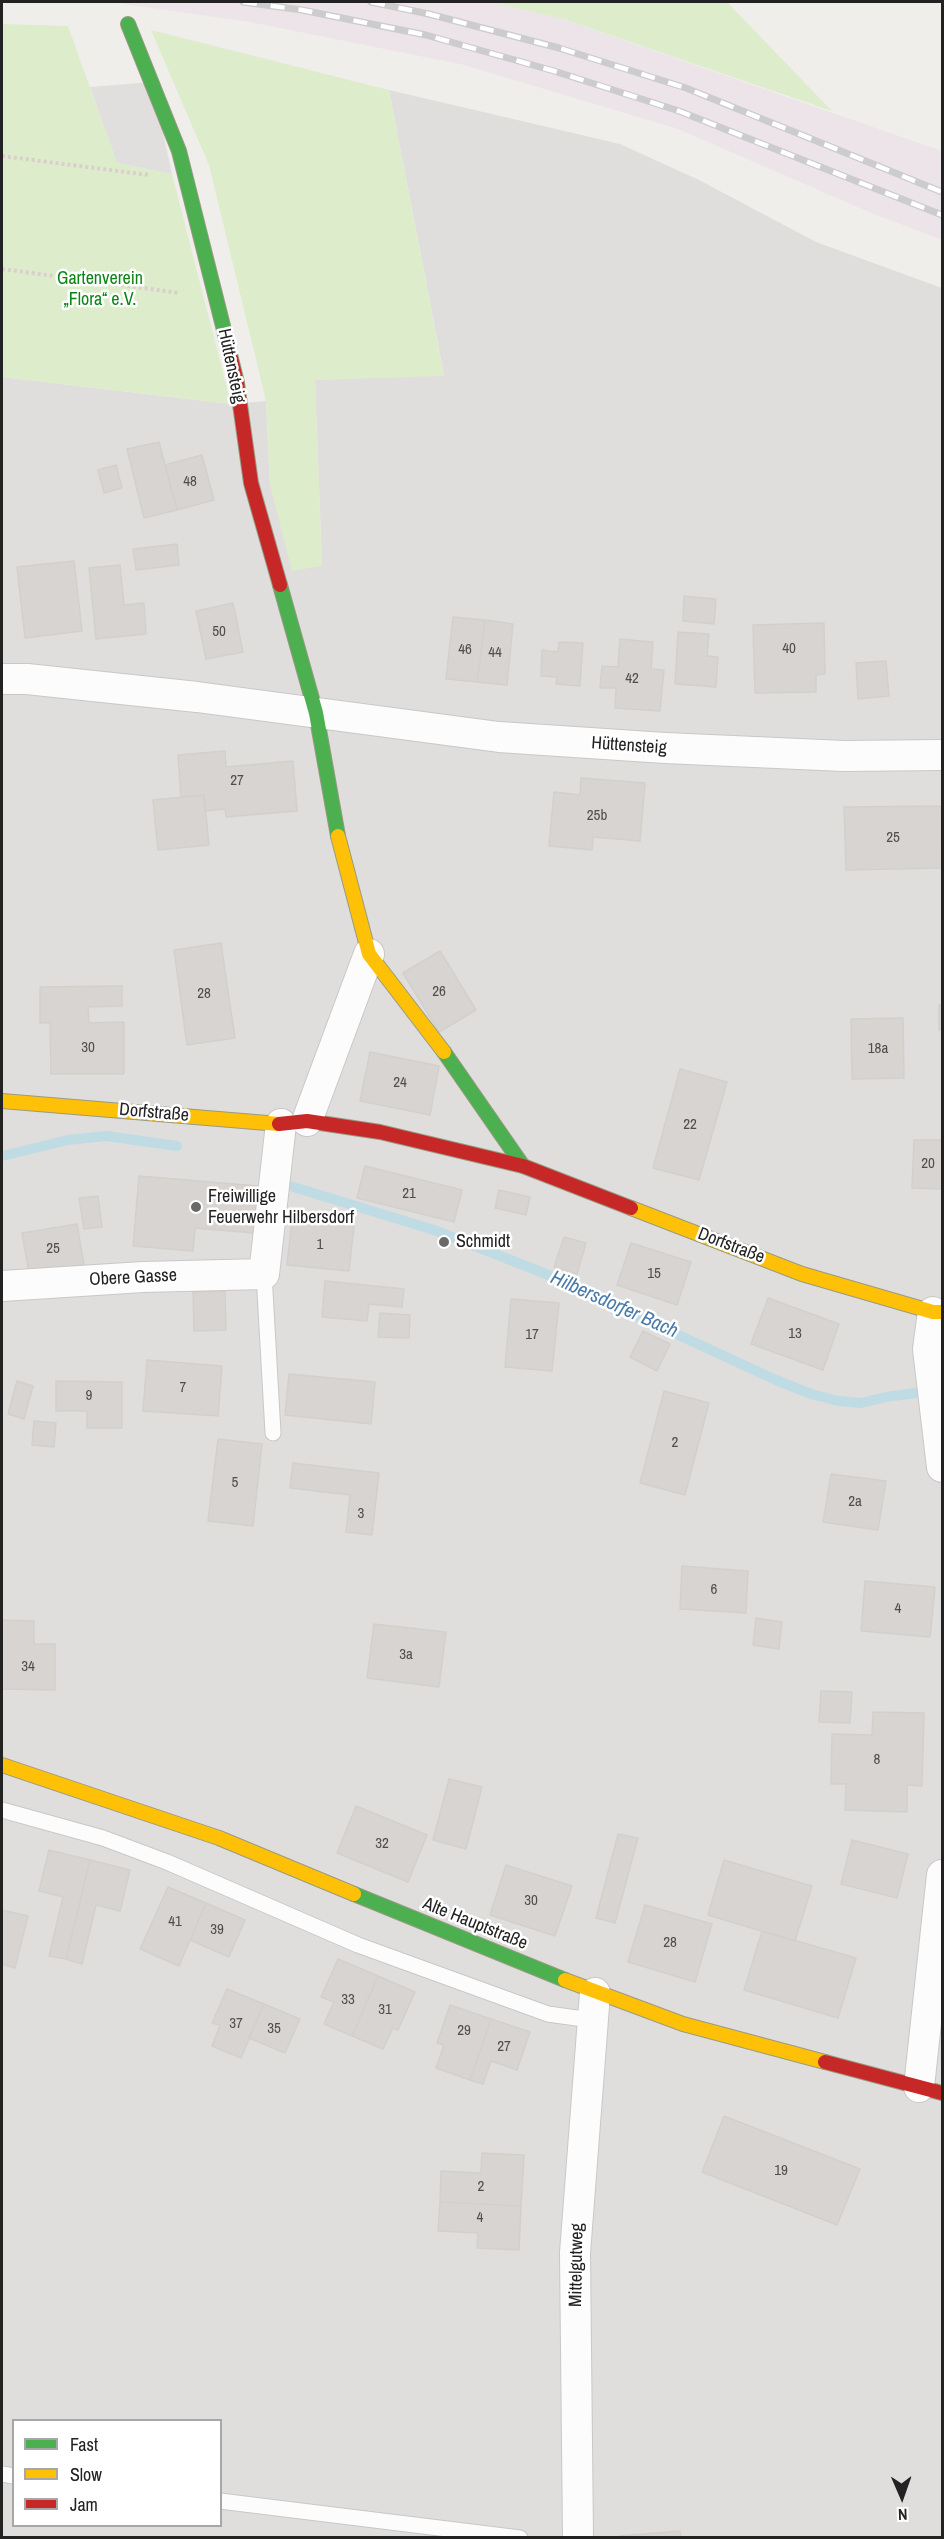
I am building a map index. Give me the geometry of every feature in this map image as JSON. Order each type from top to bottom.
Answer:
[{"type":"street","name":"Hüttensteig","points":[[128,24],[179,151],[237,383],[251,483],[316,713]]},
{"type":"street","name":"Hüttensteig","points":[[2,680],[27,679],[197,697],[523,739],[832,756],[942,755]]},
{"type":"street","points":[[316,713],[338,837],[369,954],[447,1056],[523,1166]]},
{"type":"street","points":[[264,1274],[294,1122],[369,954]]},
{"type":"street","name":"Dorfstraße","points":[[2,1101],[294,1122],[380,1132],[523,1166],[802,1274],[938,1312]]},
{"type":"street","name":"Obere Gasse","points":[[2,1286],[143,1277],[264,1274]]},
{"type":"street","points":[[938,1312],[928,1349],[942,1467]]},
{"type":"street","name":"Alte Hauptstraße","points":[[2,1765],[219,1838],[593,2006],[683,2024],[931,2090]]},
{"type":"street","points":[[931,2090],[942,1875]]},
{"type":"street","name":"Mittelgutweg","points":[[578,2538],[575,2253],[593,2006]]},
{"type":"lane","points":[[264,1274],[273,1433]]},
{"type":"lane","points":[[2,1810],[103,1838],[167,1862],[358,1945],[548,2014],[593,2006]]},
{"type":"lane","points":[[222,2501],[520,2538]]},
{"type":"path","points":[[2,156],[186,180]]},
{"type":"path","points":[[2,269],[216,298]]},
{"type":"shaded area","points":[[108,2],[491,2],[563,19],[942,151],[942,240],[869,212],[678,129],[464,65],[250,22]]},
{"type":"shaded area","points":[[152,82],[172,174],[117,163],[90,87]]},
{"type":"shaded area","points":[[389,90],[620,144],[699,180],[816,242],[942,288],[942,2537],[2,2538],[2,377],[231,404],[266,401],[270,485],[322,566],[315,380],[444,375]]},
{"type":"green space","points":[[491,2],[727,2],[832,111],[563,19]]},
{"type":"green space","name":"Gartenverein „Flora“ e.V.","points":[[2,24],[68,26],[117,163],[172,174],[231,404],[2,377]]},
{"type":"green space","points":[[151,30],[389,90],[444,376],[315,380],[322,566],[292,571],[270,485],[266,401],[209,165]]},
{"type":"building","points":[[159,442],[177,510],[144,518],[127,449]]},
{"type":"building","points":[[202,455],[214,500],[177,510],[165,465]]},
{"type":"building","points":[[116,465],[122,488],[104,493],[98,470]]},
{"type":"building","points":[[177,544],[179,565],[136,570],[133,549]]},
{"type":"building","points":[[74,561],[82,631],[25,638],[17,567]]},
{"type":"building","points":[[120,565],[124,605],[144,603],[146,634],[96,639],[89,568]]},
{"type":"building","points":[[684,596],[716,599],[714,624],[683,621]]},
{"type":"building","points":[[233,603],[243,652],[206,659],[196,611]]},
{"type":"building","points":[[453,617],[485,620],[477,682],[446,679]]},
{"type":"building","points":[[485,620],[513,624],[507,685],[477,682]]},
{"type":"building","points":[[824,623],[825,674],[816,675],[816,692],[755,693],[753,625]]},
{"type":"building","points":[[678,632],[709,634],[707,656],[718,657],[716,687],[675,684]]},
{"type":"building","points":[[620,639],[653,642],[651,669],[664,670],[660,711],[615,708],[616,688],[600,688],[602,666],[618,667]]},
{"type":"building","points":[[559,642],[583,643],[580,686],[556,684],[557,677],[541,676],[542,650],[558,652]]},
{"type":"building","points":[[886,661],[889,696],[858,699],[856,663]]},
{"type":"building","points":[[225,751],[226,767],[293,761],[297,811],[226,817],[225,809],[205,811],[204,795],[181,797],[178,755]]},
{"type":"building","points":[[581,778],[645,783],[640,841],[593,837],[592,850],[549,846],[554,792],[580,795]]},
{"type":"building","points":[[204,795],[209,845],[158,850],[153,800]]},
{"type":"building","points":[[941,806],[942,868],[846,870],[844,807]]},
{"type":"building","points":[[221,943],[235,1038],[187,1045],[174,950]]},
{"type":"building","points":[[440,951],[476,1010],[439,1032],[403,973]]},
{"type":"building","points":[[122,986],[122,1006],[88,1007],[89,1023],[124,1022],[124,1074],[51,1074],[50,1023],[40,1023],[40,987]]},
{"type":"building","points":[[939,1005],[942,1005],[942,1030],[939,1030]]},
{"type":"building","points":[[903,1018],[904,1078],[852,1079],[851,1019]]},
{"type":"building","points":[[370,1052],[439,1066],[430,1115],[360,1101]]},
{"type":"building","points":[[680,1069],[727,1082],[699,1180],[653,1168]]},
{"type":"building","points":[[914,1140],[942,1140],[942,1189],[912,1188]]},
{"type":"building","points":[[365,1166],[462,1190],[454,1222],[357,1198]]},
{"type":"building","name":"Freiwillige Feuerwehr Hilbersdorf","points":[[139,1176],[258,1186],[254,1233],[195,1228],[193,1251],[133,1246]]},
{"type":"building","points":[[499,1190],[530,1197],[526,1215],[495,1208]]},
{"type":"building","points":[[98,1196],[102,1227],[84,1229],[79,1198]]},
{"type":"building","points":[[292,1219],[354,1226],[349,1271],[287,1265]]},
{"type":"building","points":[[77,1224],[84,1265],[29,1273],[22,1233]]},
{"type":"building","points":[[564,1237],[586,1243],[577,1274],[554,1267]]},
{"type":"building","points":[[631,1243],[691,1262],[677,1305],[617,1285]]},
{"type":"building","points":[[325,1281],[404,1289],[402,1307],[369,1304],[367,1321],[322,1317]]},
{"type":"building","points":[[225,1291],[226,1330],[194,1331],[193,1292]]},
{"type":"building","points":[[768,1298],[839,1324],[823,1370],[751,1344]]},
{"type":"building","points":[[511,1299],[559,1303],[552,1371],[505,1367]]},
{"type":"building","points":[[380,1313],[410,1315],[409,1338],[378,1337]]},
{"type":"building","points":[[643,1331],[670,1344],[657,1371],[630,1357]]},
{"type":"building","points":[[147,1360],[222,1366],[218,1416],[143,1411]]},
{"type":"building","points":[[289,1374],[375,1382],[371,1424],[285,1415]]},
{"type":"building","points":[[17,1381],[33,1386],[24,1419],[8,1414]]},
{"type":"building","points":[[56,1381],[122,1382],[122,1428],[87,1428],[87,1411],[56,1411]]},
{"type":"building","points":[[664,1391],[709,1403],[685,1495],[640,1483]]},
{"type":"building","points":[[34,1421],[56,1423],[54,1447],[32,1445]]},
{"type":"building","points":[[218,1439],[262,1444],[253,1526],[208,1521]]},
{"type":"building","points":[[293,1463],[379,1473],[372,1535],[346,1532],[350,1495],[290,1488]]},
{"type":"building","points":[[831,1474],[886,1481],[878,1530],[823,1522]]},
{"type":"building","points":[[682,1566],[748,1571],[746,1613],[680,1609]]},
{"type":"building","points":[[865,1581],[935,1587],[930,1637],[861,1631]]},
{"type":"building","points":[[756,1618],[782,1622],[779,1649],[753,1645]]},
{"type":"building","points":[[2,1620],[34,1621],[34,1644],[55,1644],[55,1690],[2,1689]]},
{"type":"building","points":[[374,1624],[446,1632],[439,1687],[367,1678]]},
{"type":"building","points":[[821,1691],[852,1692],[850,1723],[819,1722]]},
{"type":"building","points":[[873,1712],[924,1713],[922,1786],[907,1785],[907,1812],[845,1810],[846,1784],[831,1784],[832,1734],[872,1735]]},
{"type":"building","points":[[449,1779],[482,1787],[466,1849],[433,1840]]},
{"type":"building","points":[[356,1806],[427,1835],[408,1882],[337,1853]]},
{"type":"building","points":[[618,1834],[638,1838],[615,1923],[596,1918]]},
{"type":"building","points":[[852,1840],[908,1854],[897,1898],[841,1884]]},
{"type":"building","points":[[49,1850],[90,1860],[66,1959],[49,1956],[63,1897],[39,1891]]},
{"type":"building","points":[[90,1860],[130,1870],[120,1911],[96,1905],[82,1964],[66,1959]]},
{"type":"building","points":[[724,1860],[812,1886],[795,1941],[708,1915]]},
{"type":"building","points":[[506,1865],[572,1886],[555,1936],[490,1915]]},
{"type":"building","points":[[168,1887],[206,1903],[179,1966],[140,1949]]},
{"type":"building","points":[[206,1903],[245,1920],[229,1957],[190,1940]]},
{"type":"building","points":[[645,1905],[712,1924],[695,1982],[628,1962]]},
{"type":"building","points":[[2,1910],[28,1916],[15,1968],[2,1964]]},
{"type":"building","points":[[762,1931],[856,1958],[838,2018],[744,1990]]},
{"type":"building","points":[[338,1959],[378,1976],[352,2036],[324,2024],[334,2002],[321,1997]]},
{"type":"building","points":[[378,1976],[415,1992],[398,2030],[393,2028],[383,2049],[352,2036]]},
{"type":"building","points":[[227,1989],[264,2004],[241,2058],[212,2046],[220,2025],[212,2023]]},
{"type":"building","points":[[264,2004],[300,2019],[285,2053],[249,2038]]},
{"type":"building","points":[[450,2005],[491,2019],[470,2080],[436,2068],[444,2045],[437,2043]]},
{"type":"building","points":[[491,2019],[530,2032],[517,2070],[491,2061],[483,2084],[470,2080]]},
{"type":"building","points":[[724,2116],[860,2169],[837,2225],[702,2172]]},
{"type":"building","points":[[482,2153],[524,2155],[521,2206],[440,2202],[441,2171],[481,2173]]},
{"type":"building","points":[[440,2202],[521,2206],[519,2250],[477,2248],[478,2233],[438,2231]]},
{"type":"building","points":[[680,2531],[681,2538],[619,2538],[619,2536]]},
{"type":"waterway","name":"Hilbersdorfer Bach","points":[[2,1156],[68,1140],[106,1136],[177,1146]]},
{"type":"waterway","name":"Hilbersdorfer Bach","points":[[287,1185],[434,1230],[546,1274],[811,1394],[838,1401],[861,1403],[930,1391]]},
{"type":"railway","points":[[243,2],[302,10],[426,35],[554,71],[679,111],[942,215]]},
{"type":"railway","points":[[371,2],[429,14],[559,48],[686,88],[942,192]]},
{"type":"traffic: fast","points":[[128,24],[179,151],[225,334]]},
{"type":"traffic: fast","points":[[280,585],[316,713],[338,836]]},
{"type":"traffic: fast","points":[[444,1052],[523,1166]]},
{"type":"traffic: fast","points":[[354,1894],[565,1980]]},
{"type":"traffic: slow","points":[[338,836],[369,954],[444,1052]]},
{"type":"traffic: slow","points":[[2,1101],[279,1124]]},
{"type":"traffic: slow","points":[[631,1208],[802,1274],[933,1312],[942,1312]]},
{"type":"traffic: slow","points":[[2,1765],[219,1838],[354,1894]]},
{"type":"traffic: slow","points":[[565,1980],[683,2024],[825,2062]]},
{"type":"traffic: jam","points":[[225,334],[237,383],[251,483],[280,585]]},
{"type":"traffic: jam","points":[[279,1124],[307,1121],[380,1132],[523,1166],[631,1208]]},
{"type":"traffic: jam","points":[[825,2062],[942,2093]]},
{"type":"place","name":"Freiwillige Feuerwehr Hilbersdorf","points":[[196,1207]]},
{"type":"place","name":"Schmidt","points":[[444,1242]]}]
